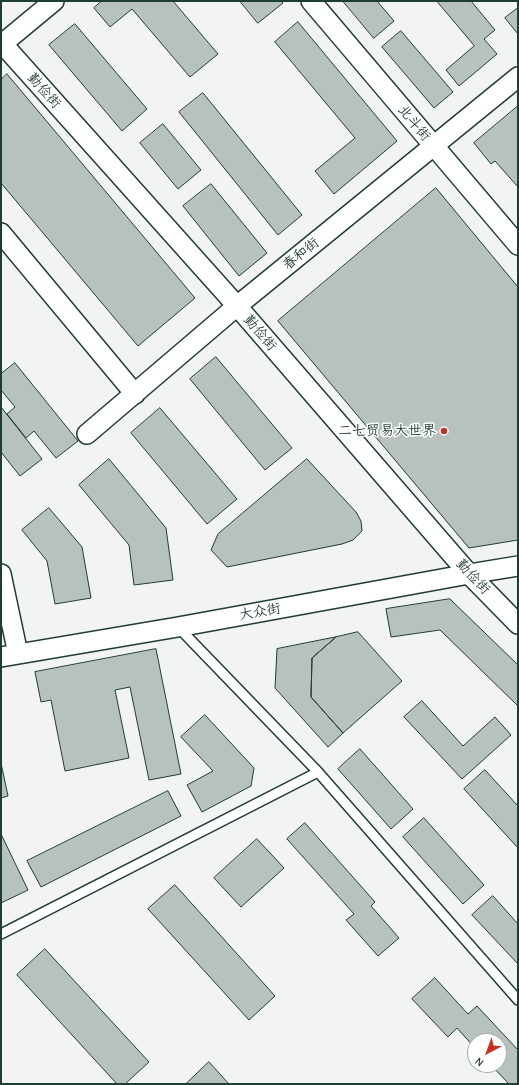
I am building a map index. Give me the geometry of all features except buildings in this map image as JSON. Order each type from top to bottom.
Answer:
[{"type":"street","points":[[2,44],[54,1]]},
{"type":"street","name":"北斗街","points":[[311,1],[518,245]]},
{"type":"street","name":"勤俭街","points":[[2,44],[237,306],[469,574],[518,624]]},
{"type":"street","name":"春和街","points":[[87,434],[237,306],[518,77]]},
{"type":"street","points":[[1,233],[135,394]]},
{"type":"street","name":"大众街","points":[[9,655],[178,627],[518,566]]},
{"type":"street","points":[[1,574],[9,655]]},
{"type":"lane","points":[[178,627],[318,772],[518,1000]]},
{"type":"lane","points":[[1,934],[318,772]]},
{"type":"place","name":"二七贸易大世界","points":[[444,431]]}]
